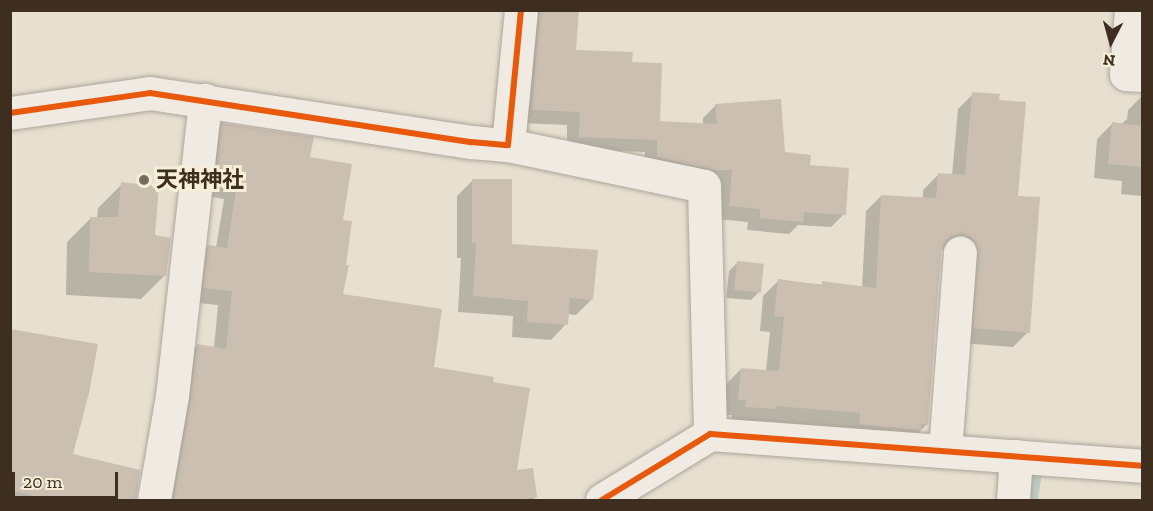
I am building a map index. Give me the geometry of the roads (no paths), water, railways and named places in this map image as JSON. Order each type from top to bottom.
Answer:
[{"type":"street","points":[[508,145],[522,10]]},
{"type":"street","points":[[1131,10],[1126,74],[1143,75]]},
{"type":"street","points":[[10,113],[150,93],[471,142],[508,145],[704,186],[710,434]]},
{"type":"street","points":[[154,501],[172,396],[205,100]]},
{"type":"street","points":[[945,451],[960,253]]},
{"type":"street","points":[[602,501],[710,434],[1143,466]]},
{"type":"street","points":[[1013,501],[1016,456]]},
{"type":"waterway","points":[[1033,500],[1037,470],[1045,471]]},
{"type":"place","name":"天神神社","points":[[144,180]]}]
